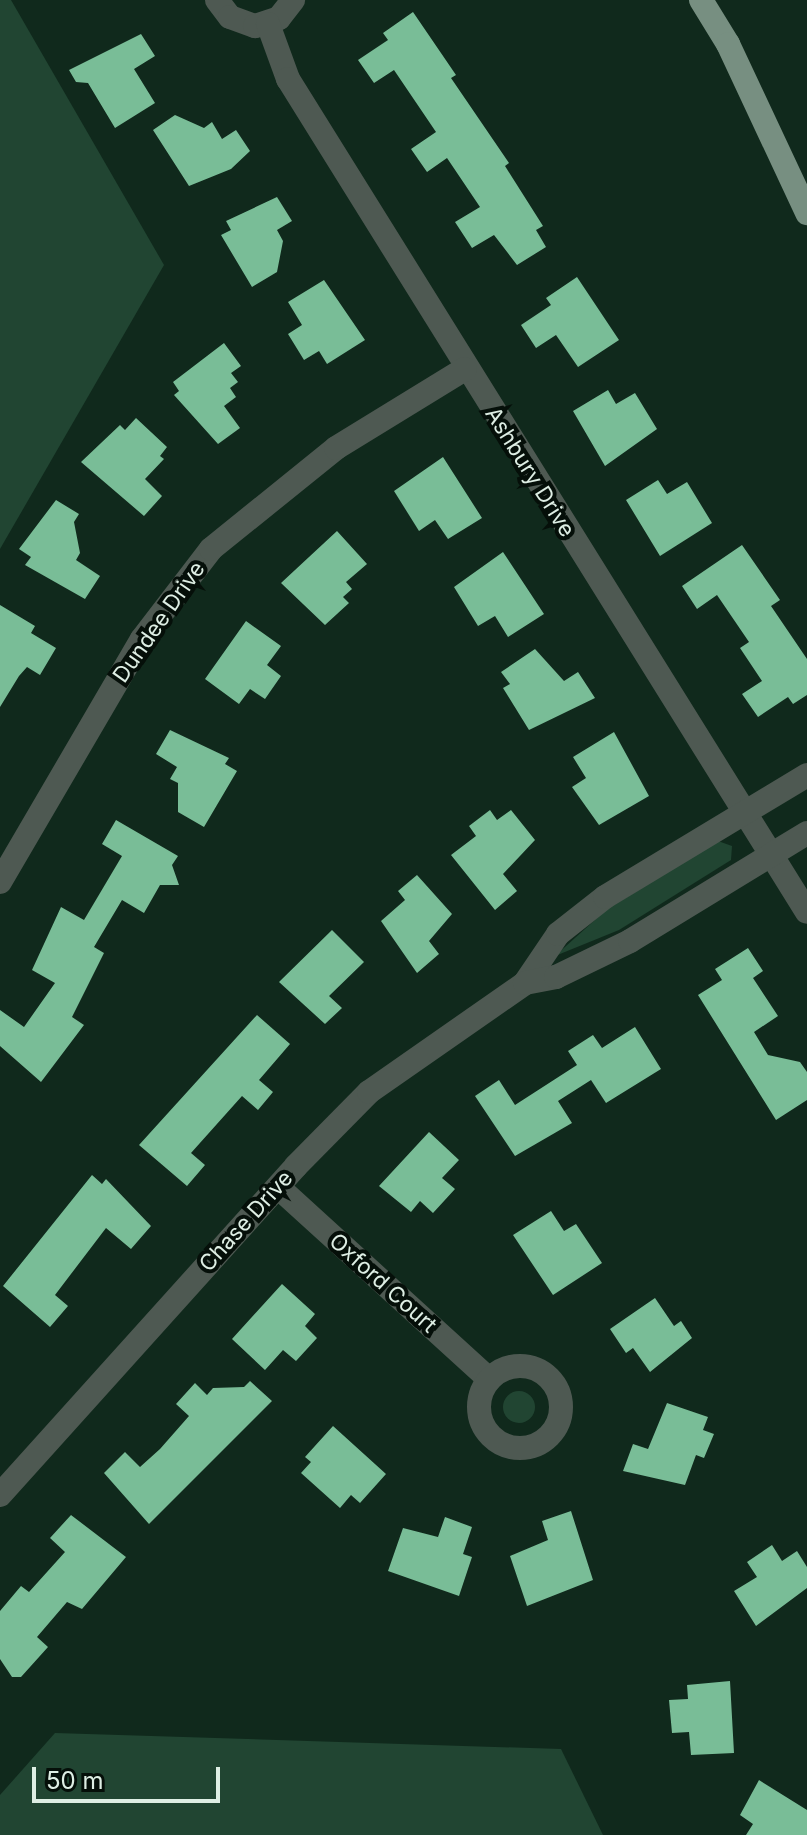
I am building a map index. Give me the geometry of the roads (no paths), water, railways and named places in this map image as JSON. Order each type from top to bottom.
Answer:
[{"type":"main road","points":[[701,0],[728,44],[807,213]]},
{"type":"street","points":[[217,0],[242,23],[268,24],[293,0]]},
{"type":"street","name":"Ashbury Drive","points":[[268,24],[288,79],[465,369],[807,912]]},
{"type":"street","name":"Dundee Drive","points":[[0,882],[142,639],[211,549],[336,448],[465,369]]},
{"type":"street","name":"Chase Drive","points":[[0,1495],[278,1187],[369,1092],[525,983],[558,934],[605,897],[807,775]]},
{"type":"street","name":"Chase Drive","points":[[525,983],[556,977],[630,941],[807,833]]},
{"type":"street","name":"Oxford Court","points":[[278,1187],[489,1379]]}]
